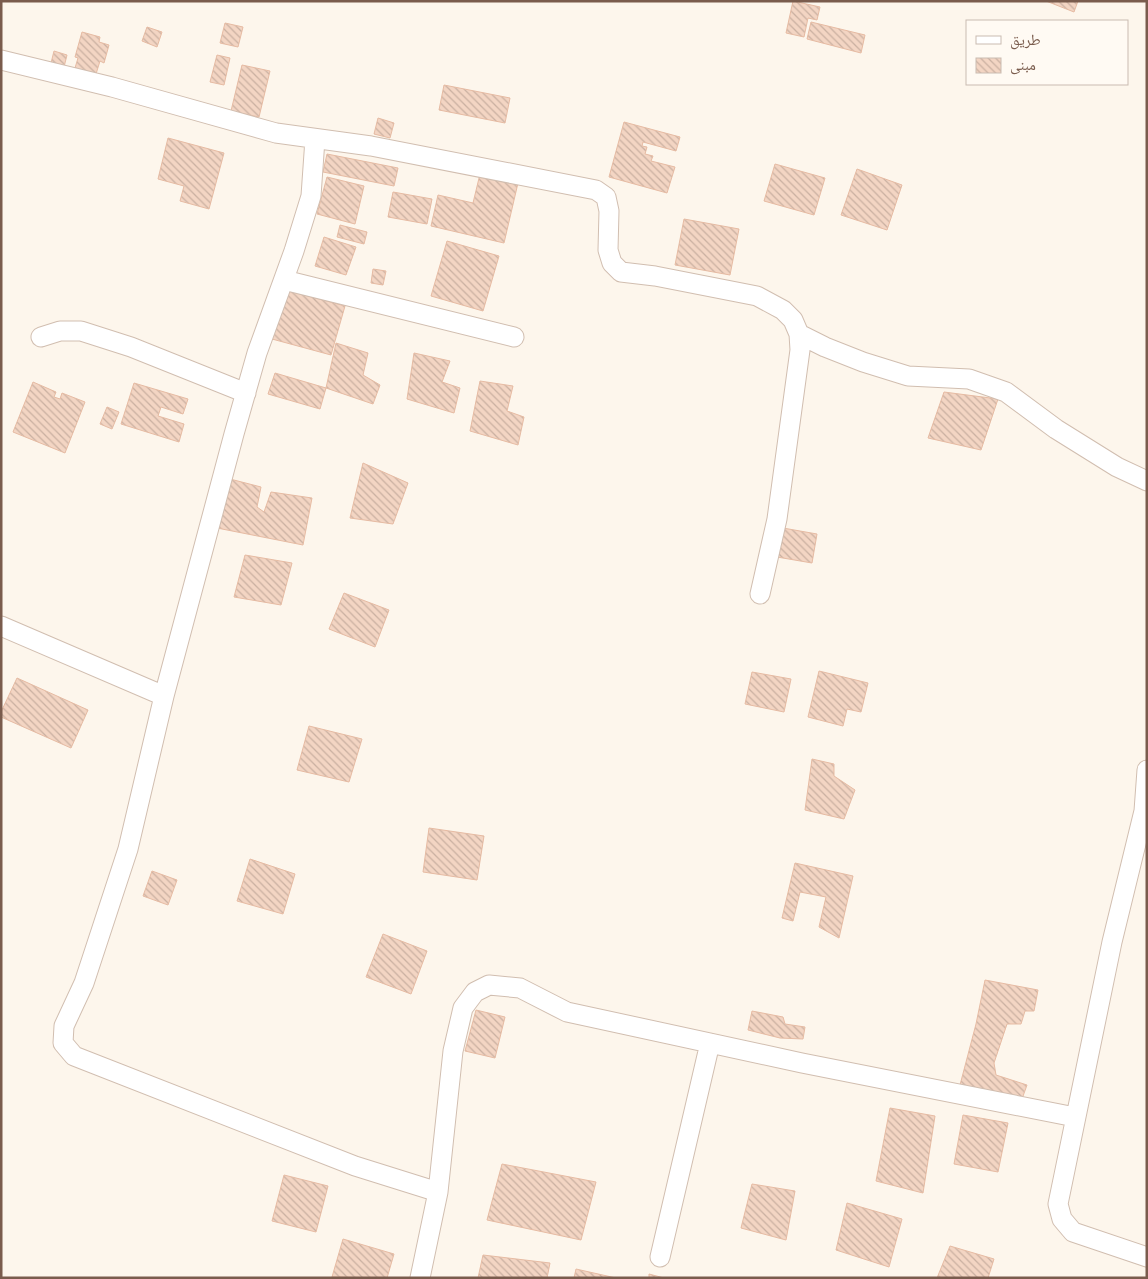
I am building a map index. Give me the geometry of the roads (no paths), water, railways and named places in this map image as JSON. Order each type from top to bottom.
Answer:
[{"type":"street","points":[[1,60],[112,87],[276,133],[371,146],[596,190],[606,197],[609,211],[608,250],[612,262],[621,272],[655,276],[757,296],[783,310],[793,320],[799,334],[800,350],[777,519],[760,594]]},
{"type":"street","points":[[315,139],[312,196],[257,353],[164,696],[128,848],[84,983],[64,1026],[63,1043],[74,1056],[355,1166],[438,1192]]},
{"type":"street","points":[[284,280],[514,337]]},
{"type":"street","points":[[41,337],[60,331],[81,331],[131,347],[246,393]]},
{"type":"street","points":[[799,334],[863,362],[908,376],[969,379],[1006,392],[1056,428],[1117,467],[1147,481]]},
{"type":"street","points":[[1,626],[164,696]]},
{"type":"street","points":[[1147,770],[1144,811],[1112,942],[1058,1204],[1062,1219],[1073,1232],[1147,1257]]},
{"type":"street","points":[[420,1278],[438,1192],[453,1051],[463,1008],[475,992],[489,985],[520,988],[567,1012],[812,1065],[1075,1117]]},
{"type":"street","points":[[660,1257],[710,1043]]}]
